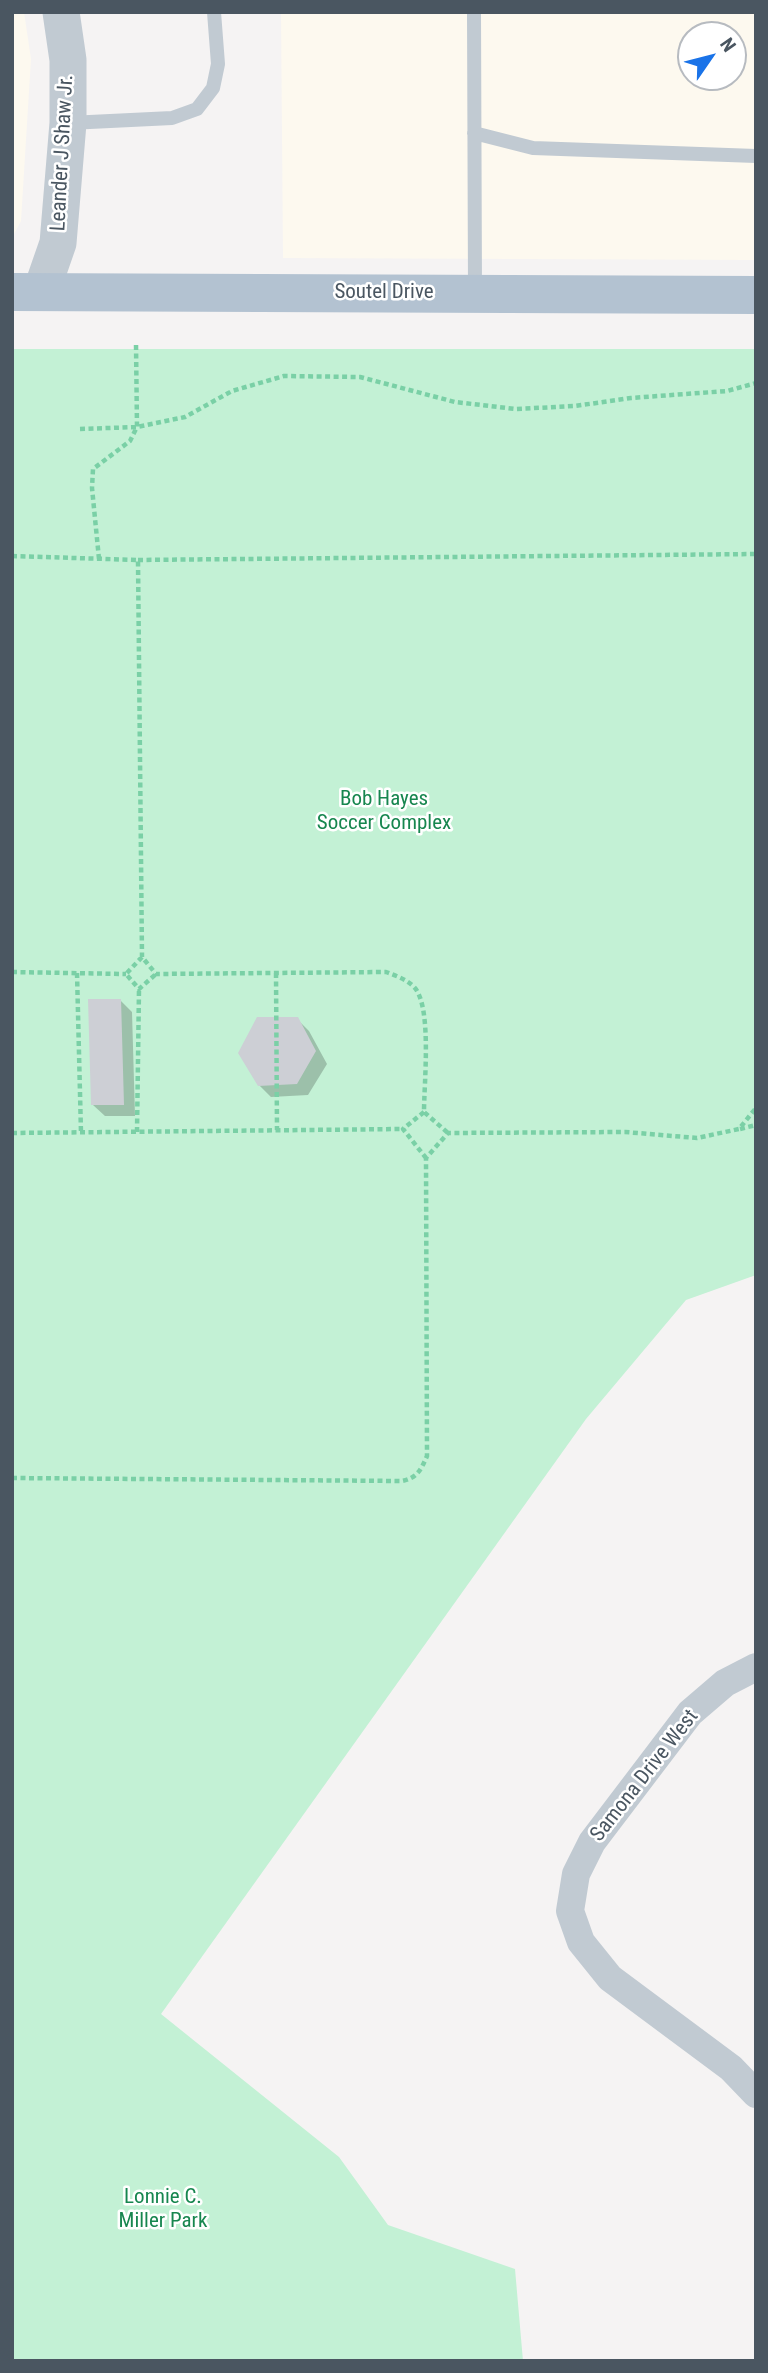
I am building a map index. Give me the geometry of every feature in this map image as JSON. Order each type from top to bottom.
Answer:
[{"type":"main road","name":"Soutel Drive","points":[[27,292],[756,295]]},
{"type":"street","name":"Leander J Shaw Jr.","points":[[27,292],[58,243],[68,123],[68,60],[61,12]]},
{"type":"street","name":"Samona Drive West","points":[[756,1667],[725,1683],[690,1713],[592,1842],[576,1874],[570,1911],[580,1942],[610,1978],[731,2068],[756,2094]]},
{"type":"lane","points":[[68,123],[172,118],[197,109],[213,88],[218,64],[214,12]]},
{"type":"lane","points":[[474,12],[475,294]]},
{"type":"lane","points":[[474,133],[533,148],[756,156]]},
{"type":"path","points":[[99,559],[92,488],[93,469],[130,441],[137,427],[136,344]]},
{"type":"path","points":[[80,429],[137,427],[185,418],[232,391],[284,376],[360,377],[455,402],[516,409],[727,391],[756,383]]},
{"type":"path","points":[[12,556],[138,560],[756,554]]},
{"type":"path","points":[[138,560],[142,957],[156,974]]},
{"type":"path","points":[[12,972],[126,974],[142,957]]},
{"type":"path","points":[[139,989],[156,974],[386,971],[413,985],[419,994],[425,1012],[424,1112],[448,1133],[625,1132],[697,1138],[756,1125]]},
{"type":"path","points":[[77,973],[80,1133]]},
{"type":"path","points":[[276,973],[277,1130]]},
{"type":"path","points":[[126,974],[139,989],[137,1132]]},
{"type":"path","points":[[739,1129],[756,1108]]},
{"type":"path","points":[[12,1133],[403,1129],[424,1112]]},
{"type":"path","points":[[12,1478],[412,1479],[422,1470],[427,1456],[426,1158],[403,1129]]},
{"type":"path","points":[[426,1158],[448,1133]]},
{"type":"shaded area","points":[[12,12],[24,12],[31,59],[21,221],[12,238]]},
{"type":"shaded area","points":[[281,12],[756,12],[756,260],[283,258]]},
{"type":"green space","name":"Bob Hayes Soccer Complex","points":[[12,349],[756,349],[756,1275],[686,1300],[586,1419],[161,2014],[339,2157],[388,2225],[515,2269],[523,2361],[12,2361]]},
{"type":"building","points":[[88,999],[121,999],[124,1105],[91,1105]]},
{"type":"building","points":[[257,1017],[298,1017],[316,1051],[297,1084],[258,1086],[238,1053]]},
{"type":"park label","name":"Lonnie C. Miller Park","points":[[163,2210]]}]
